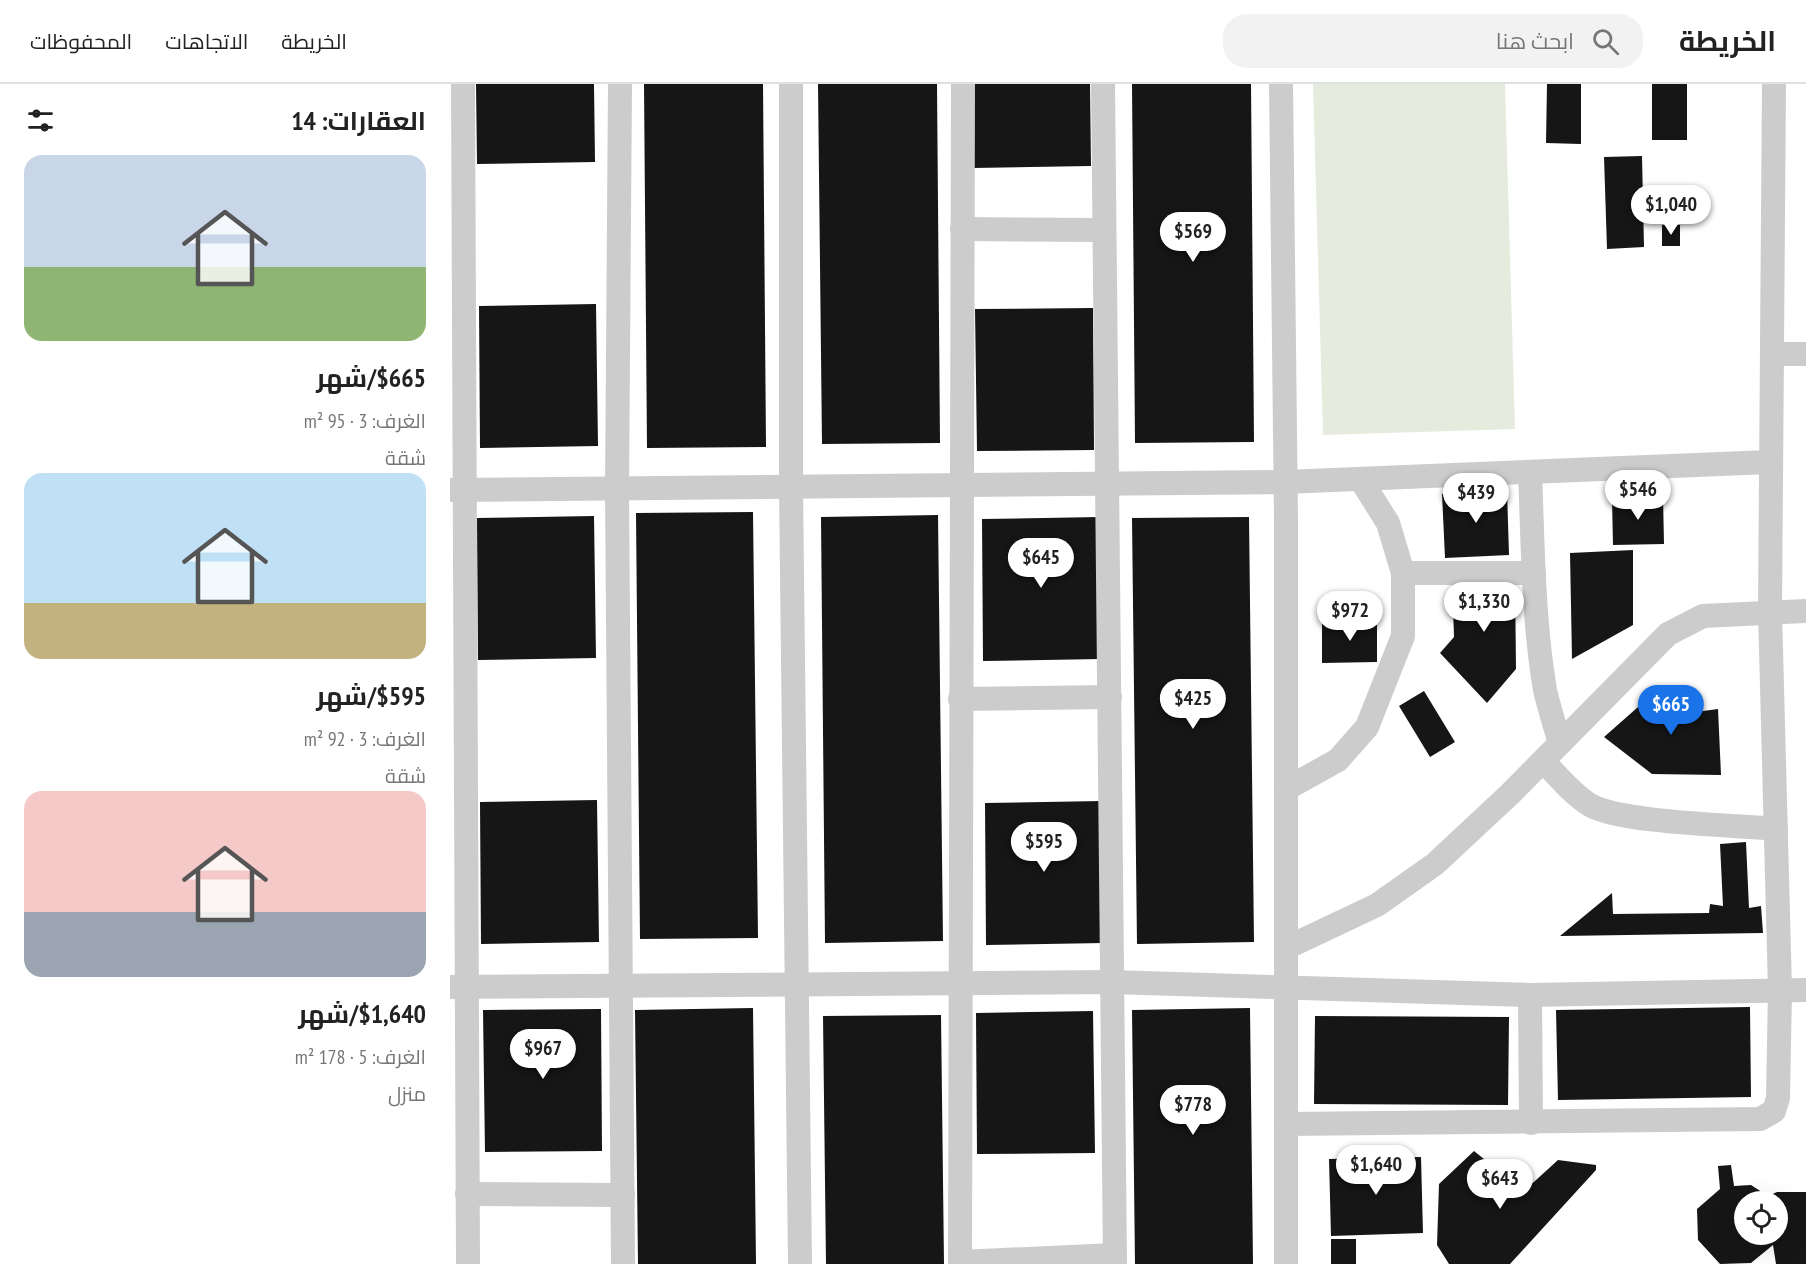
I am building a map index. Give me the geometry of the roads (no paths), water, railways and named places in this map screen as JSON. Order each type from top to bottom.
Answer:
[{"type":"street","points":[[463,84],[456,490],[458,987],[468,1264]]},
{"type":"street","points":[[620,84],[617,490],[623,1264]]},
{"type":"street","points":[[790,84],[791,487],[800,1264]]},
{"type":"street","points":[[963,84],[960,1263],[1115,1259],[1109,484],[1103,84]]},
{"type":"street","points":[[1281,84],[1285,482],[1286,1264]]},
{"type":"street","points":[[1286,1124],[1760,1119],[1774,1111],[1778,1098],[1780,990],[1770,611],[1769,462],[1773,354],[1774,84]]},
{"type":"street","points":[[962,229],[1104,230]]},
{"type":"street","points":[[1773,354],[1806,354]]},
{"type":"street","points":[[456,490],[1285,482],[1769,462]]},
{"type":"street","points":[[1530,473],[1534,573],[1546,691],[1560,744]]},
{"type":"street","points":[[1286,789],[1338,760],[1367,727],[1403,636],[1403,573],[1388,524],[1360,480]]},
{"type":"street","points":[[1403,573],[1534,573]]},
{"type":"street","points":[[1286,948],[1377,904],[1417,878],[1461,841],[1668,634],[1703,616],[1806,611]]},
{"type":"street","points":[[960,699],[1110,697]]},
{"type":"street","points":[[1543,761],[1578,797],[1592,806],[1645,817],[1776,829]]},
{"type":"street","points":[[458,987],[1112,982],[1530,995],[1806,990]]},
{"type":"street","points":[[1530,995],[1531,1123]]},
{"type":"street","points":[[467,1194],[623,1195]]}]
